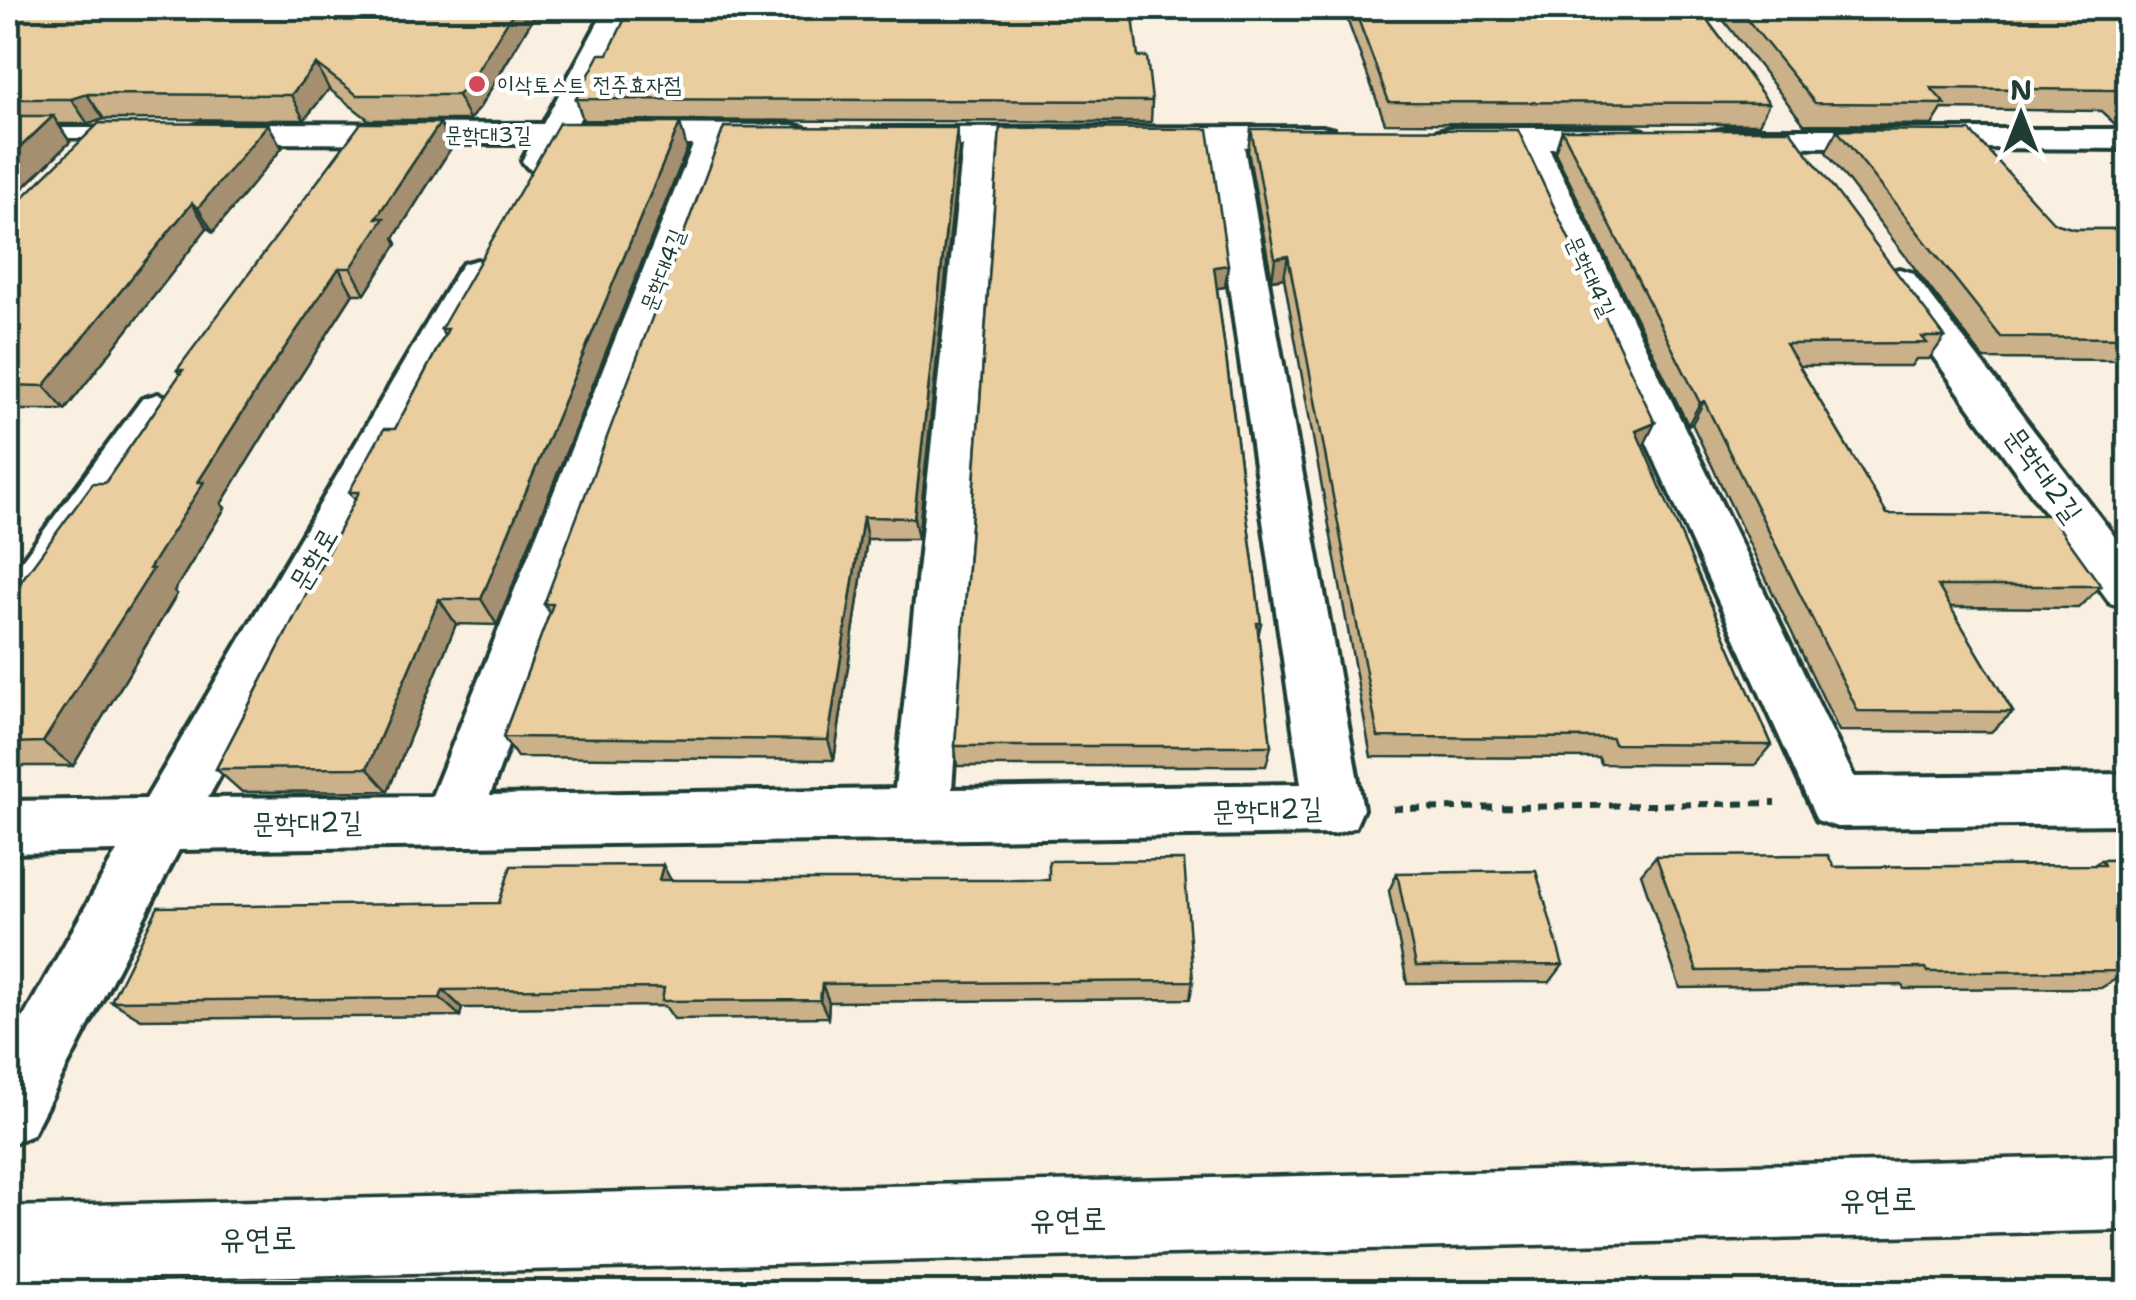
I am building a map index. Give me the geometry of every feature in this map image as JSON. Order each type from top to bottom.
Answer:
[{"type":"street","name":"문학로","points":[[8,1112],[163,824],[556,134],[621,8]]},
{"type":"street","points":[[1698,138],[1782,124],[2123,145]]},
{"type":"street","points":[[1782,124],[1816,170]]},
{"type":"street","points":[[76,160],[104,133]]},
{"type":"street","name":"문학대3길","points":[[104,133],[153,133],[348,149],[556,134]]},
{"type":"street","points":[[556,134],[1358,138]]},
{"type":"street","name":"문학대4길","points":[[450,821],[714,135]]},
{"type":"street","points":[[921,816],[981,136]]},
{"type":"street","name":"문학대2길","points":[[8,827],[1334,810],[1226,137]]},
{"type":"street","points":[[1414,138],[1660,138]]},
{"type":"street","name":"문학대4길","points":[[1527,138],[1837,802]]},
{"type":"street","name":"문학대2길","points":[[1876,249],[2128,590]]},
{"type":"street","points":[[8,616],[171,391]]},
{"type":"street","points":[[1837,802],[2128,799]]},
{"type":"street","name":"유연로","points":[[8,1245],[2128,1193]]},
{"type":"lane","points":[[8,133],[104,133]]},
{"type":"path","points":[[1334,810],[1837,802]]},
{"type":"building","points":[[8,8],[516,8],[458,95],[357,95],[316,64],[291,95],[87,94],[71,99],[8,99]]},
{"type":"building","points":[[630,8],[1132,8],[1138,57],[1147,57],[1152,101],[576,99],[600,54],[608,54]]},
{"type":"building","points":[[1354,8],[1698,8],[1769,103],[1389,102]]},
{"type":"building","points":[[1738,8],[2128,8],[2128,102],[2116,90],[1931,88],[1945,104],[1815,103]]},
{"type":"building","points":[[8,116],[53,116],[8,159]]},
{"type":"building","points":[[99,123],[268,124],[198,208],[192,203],[44,386],[8,385],[8,212]]},
{"type":"building","points":[[361,123],[440,123],[376,218],[384,218],[351,268],[339,268],[269,371],[198,482],[204,482],[149,569],[153,569],[43,742],[8,743],[8,599],[93,483],[105,483],[183,370],[177,370]]},
{"type":"building","points":[[559,123],[680,123],[481,599],[439,599],[367,768],[216,769],[359,492],[349,492],[384,429],[395,429],[448,329],[441,329]]},
{"type":"building","points":[[724,127],[957,128],[914,518],[863,517],[828,740],[503,737],[553,604],[544,604]]},
{"type":"building","points":[[1000,128],[1208,129],[1228,265],[1214,267],[1261,623],[1257,623],[1271,746],[955,746]]},
{"type":"building","points":[[1251,129],[1518,130],[1655,423],[1636,431],[1772,745],[1614,744],[1612,738],[1378,737],[1288,256],[1275,258]]},
{"type":"building","points":[[1562,130],[1790,130],[1945,337],[1922,337],[1927,343],[1786,344],[1887,514],[2050,515],[2101,586],[1938,586],[2013,712],[1858,711],[1704,401],[1700,403]]},
{"type":"building","points":[[1837,130],[1970,131],[2054,223],[2074,229],[2128,229],[2128,338],[2001,337]]},
{"type":"building","points":[[1828,855],[1834,867],[2104,865],[2101,860],[2128,860],[2128,960],[2123,960],[2128,971],[1697,971],[1656,856]]},
{"type":"building","points":[[1184,860],[1193,981],[822,984],[820,1000],[662,1001],[664,988],[443,990],[440,998],[111,1001],[158,907],[499,903],[511,866],[663,865],[659,880],[1049,880],[1049,861]]},
{"type":"building","points":[[1536,871],[1563,965],[1416,966],[1397,873]]},
{"type":"place","name":"이삭토스트 전주효자점","points":[[477,84]]}]
